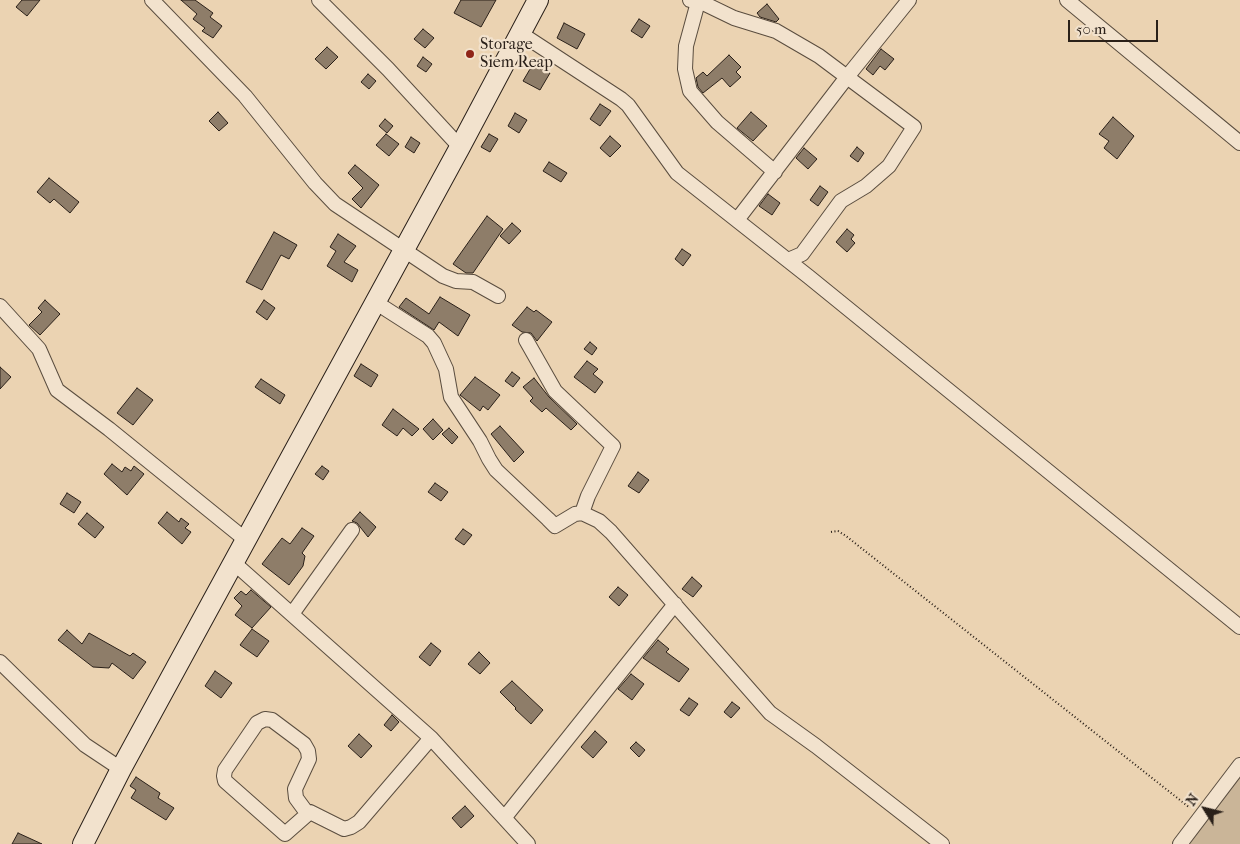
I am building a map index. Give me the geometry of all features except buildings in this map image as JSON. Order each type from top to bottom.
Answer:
[{"type":"street","points":[[152,0],[245,96],[322,192],[336,204],[449,279],[473,282],[498,296]]},
{"type":"street","points":[[319,0],[388,69],[460,147]]},
{"type":"street","points":[[83,844],[121,769],[460,147],[538,0]]},
{"type":"street","points":[[737,220],[909,0]]},
{"type":"street","points":[[1068,0],[1240,143]]},
{"type":"street","points":[[774,172],[717,122],[690,91],[685,69],[686,46],[694,1],[734,18],[776,31],[819,56],[914,128],[889,166],[866,186],[841,201],[802,254],[788,260]]},
{"type":"street","points":[[520,33],[622,99],[677,173],[788,260],[1240,627]]},
{"type":"street","points":[[375,302],[428,336],[434,343],[446,369],[451,397],[480,440],[496,470],[556,526],[575,514],[582,513],[599,522],[611,532],[770,713],[816,746],[942,844]]},
{"type":"street","points":[[0,306],[39,349],[53,385],[57,390],[110,429],[246,540]]},
{"type":"street","points":[[526,340],[554,391],[613,446],[588,496],[582,513]]},
{"type":"street","points":[[292,614],[352,530]]},
{"type":"street","points":[[234,563],[431,738],[528,844]]},
{"type":"street","points":[[505,817],[674,604]]},
{"type":"street","points":[[0,662],[85,745],[121,769]]},
{"type":"street","points":[[307,814],[296,798],[295,789],[309,760],[308,751],[304,744],[272,720],[264,718],[258,723],[225,770],[225,781],[283,834],[287,834],[307,814],[312,813],[344,829],[351,827],[358,822],[431,738]]},
{"type":"street","points":[[1180,844],[1240,765]]},
{"type":"path","points":[[831,532],[838,531],[846,536],[1200,816]]},
{"type":"shaded area","points":[[1240,767],[1240,844],[1180,844]]},
{"type":"place","name":"Storage Siem Reap","points":[[470,54]]}]
